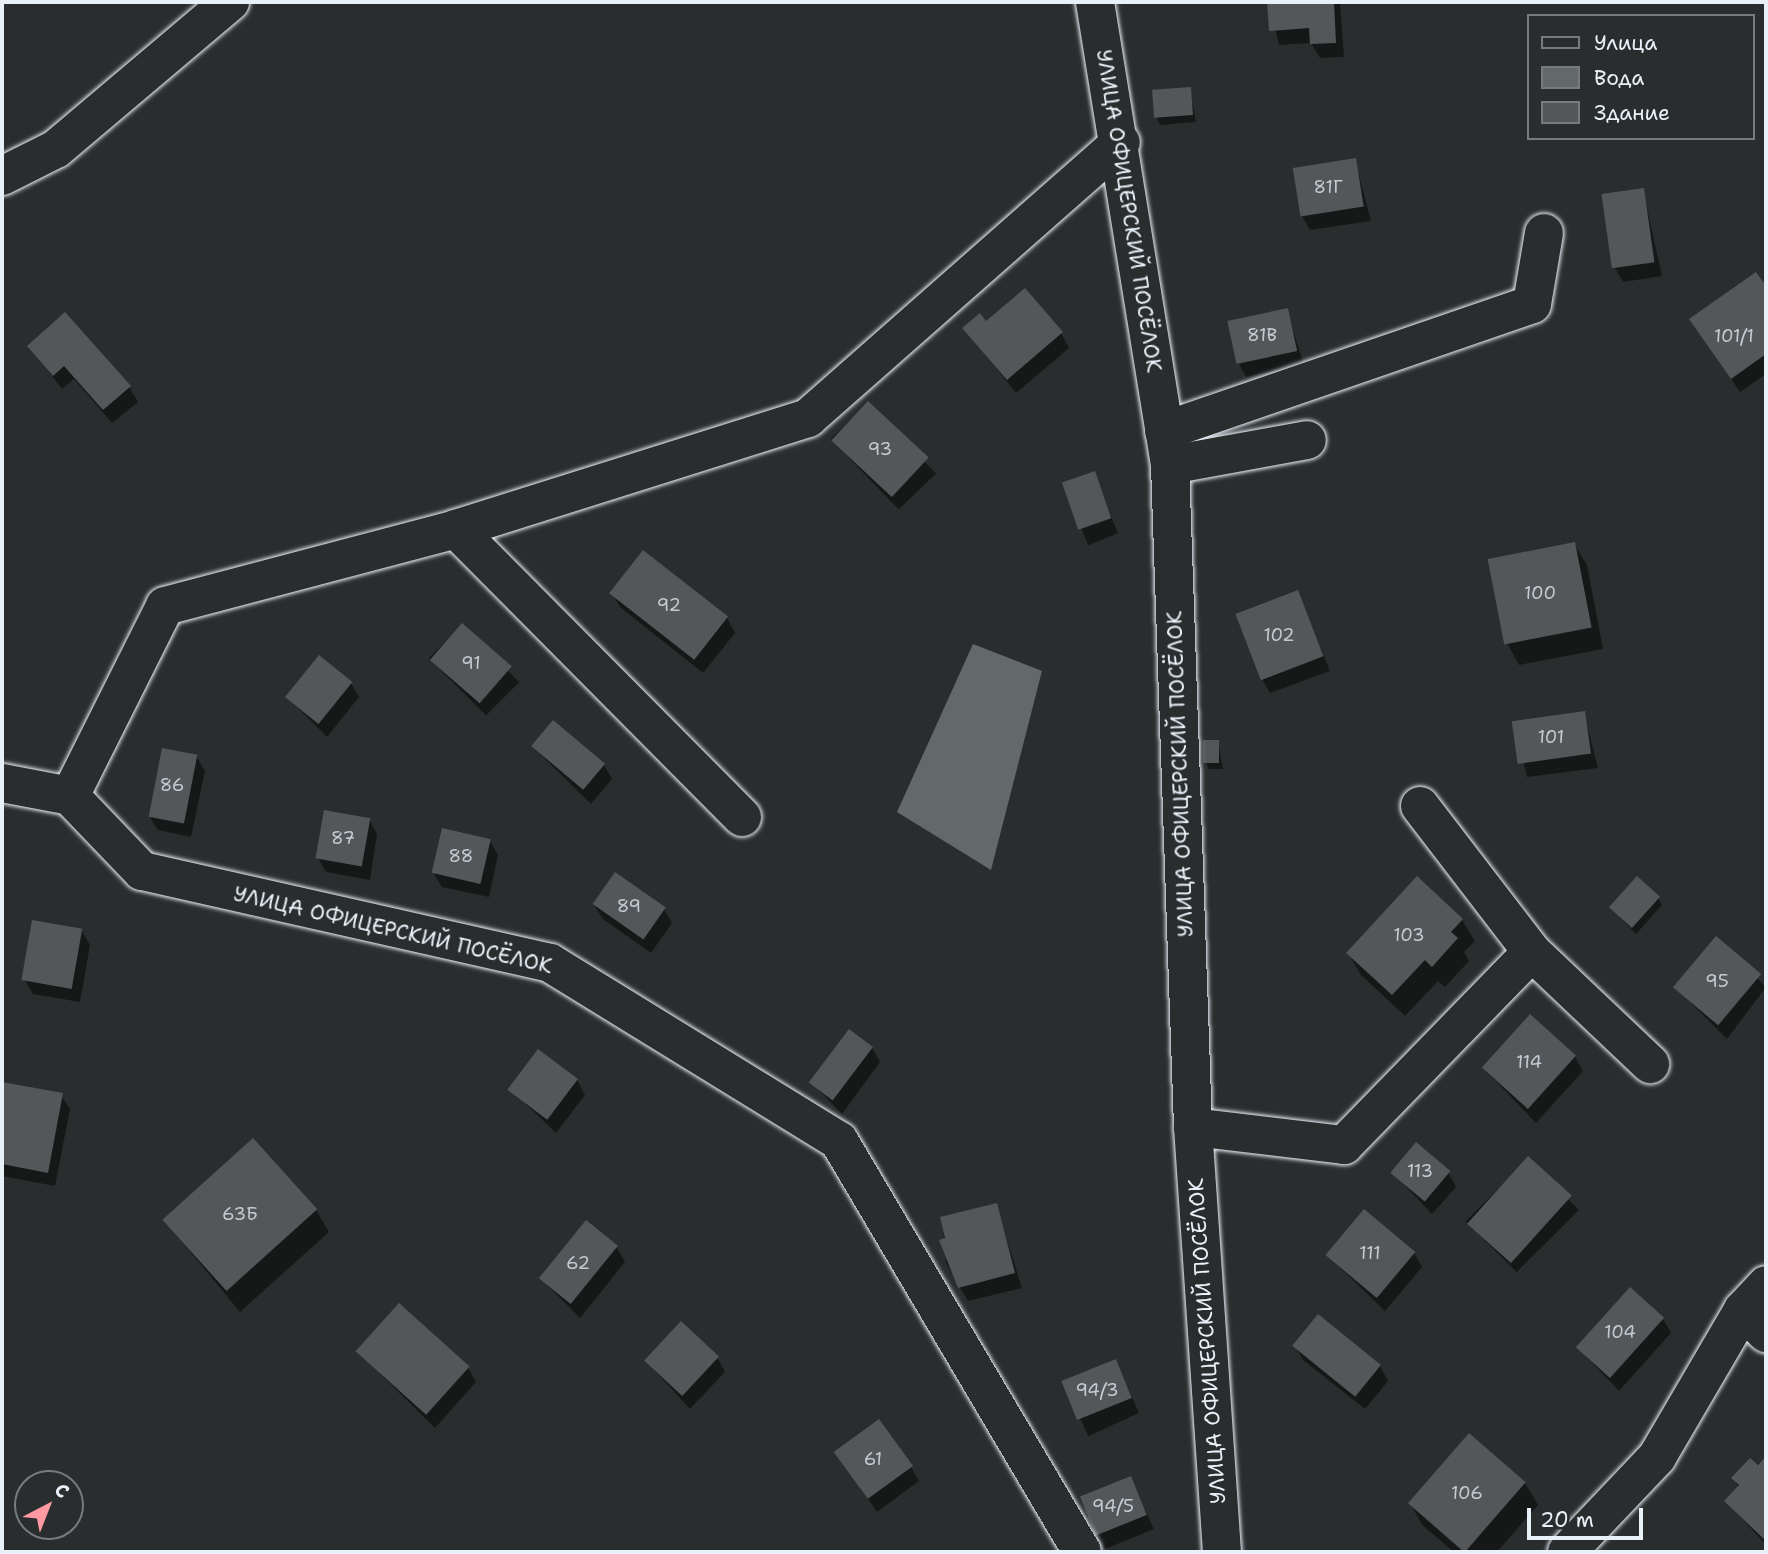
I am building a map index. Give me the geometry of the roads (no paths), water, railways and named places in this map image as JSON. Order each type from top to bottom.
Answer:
[{"type":"street","points":[[2,176],[56,149],[230,2]]},
{"type":"street","name":"УЛИЦА ОФИЦЕРСКИЙ ПОСЁЛОК","points":[[1095,2],[1121,142],[1167,448],[1192,1127],[1222,1552]]},
{"type":"street","points":[[2,783],[70,796],[165,606],[456,529],[808,418],[1121,142]]},
{"type":"street","points":[[1167,448],[1532,304],[1544,233]]},
{"type":"street","points":[[1167,448],[1307,440]]},
{"type":"street","points":[[456,529],[742,817]]},
{"type":"street","name":"УЛИЦА ОФИЦЕРСКИЙ ПОСЁЛОК","points":[[70,796],[142,871],[550,963],[839,1141],[1082,1552]]},
{"type":"street","points":[[1420,806],[1532,953],[1650,1064]]},
{"type":"street","points":[[1192,1127],[1345,1145],[1532,953]]},
{"type":"street","points":[[1567,1552],[1657,1457],[1758,1309]]},
{"type":"water","points":[[973,644],[1042,671],[991,870],[897,812]]}]
